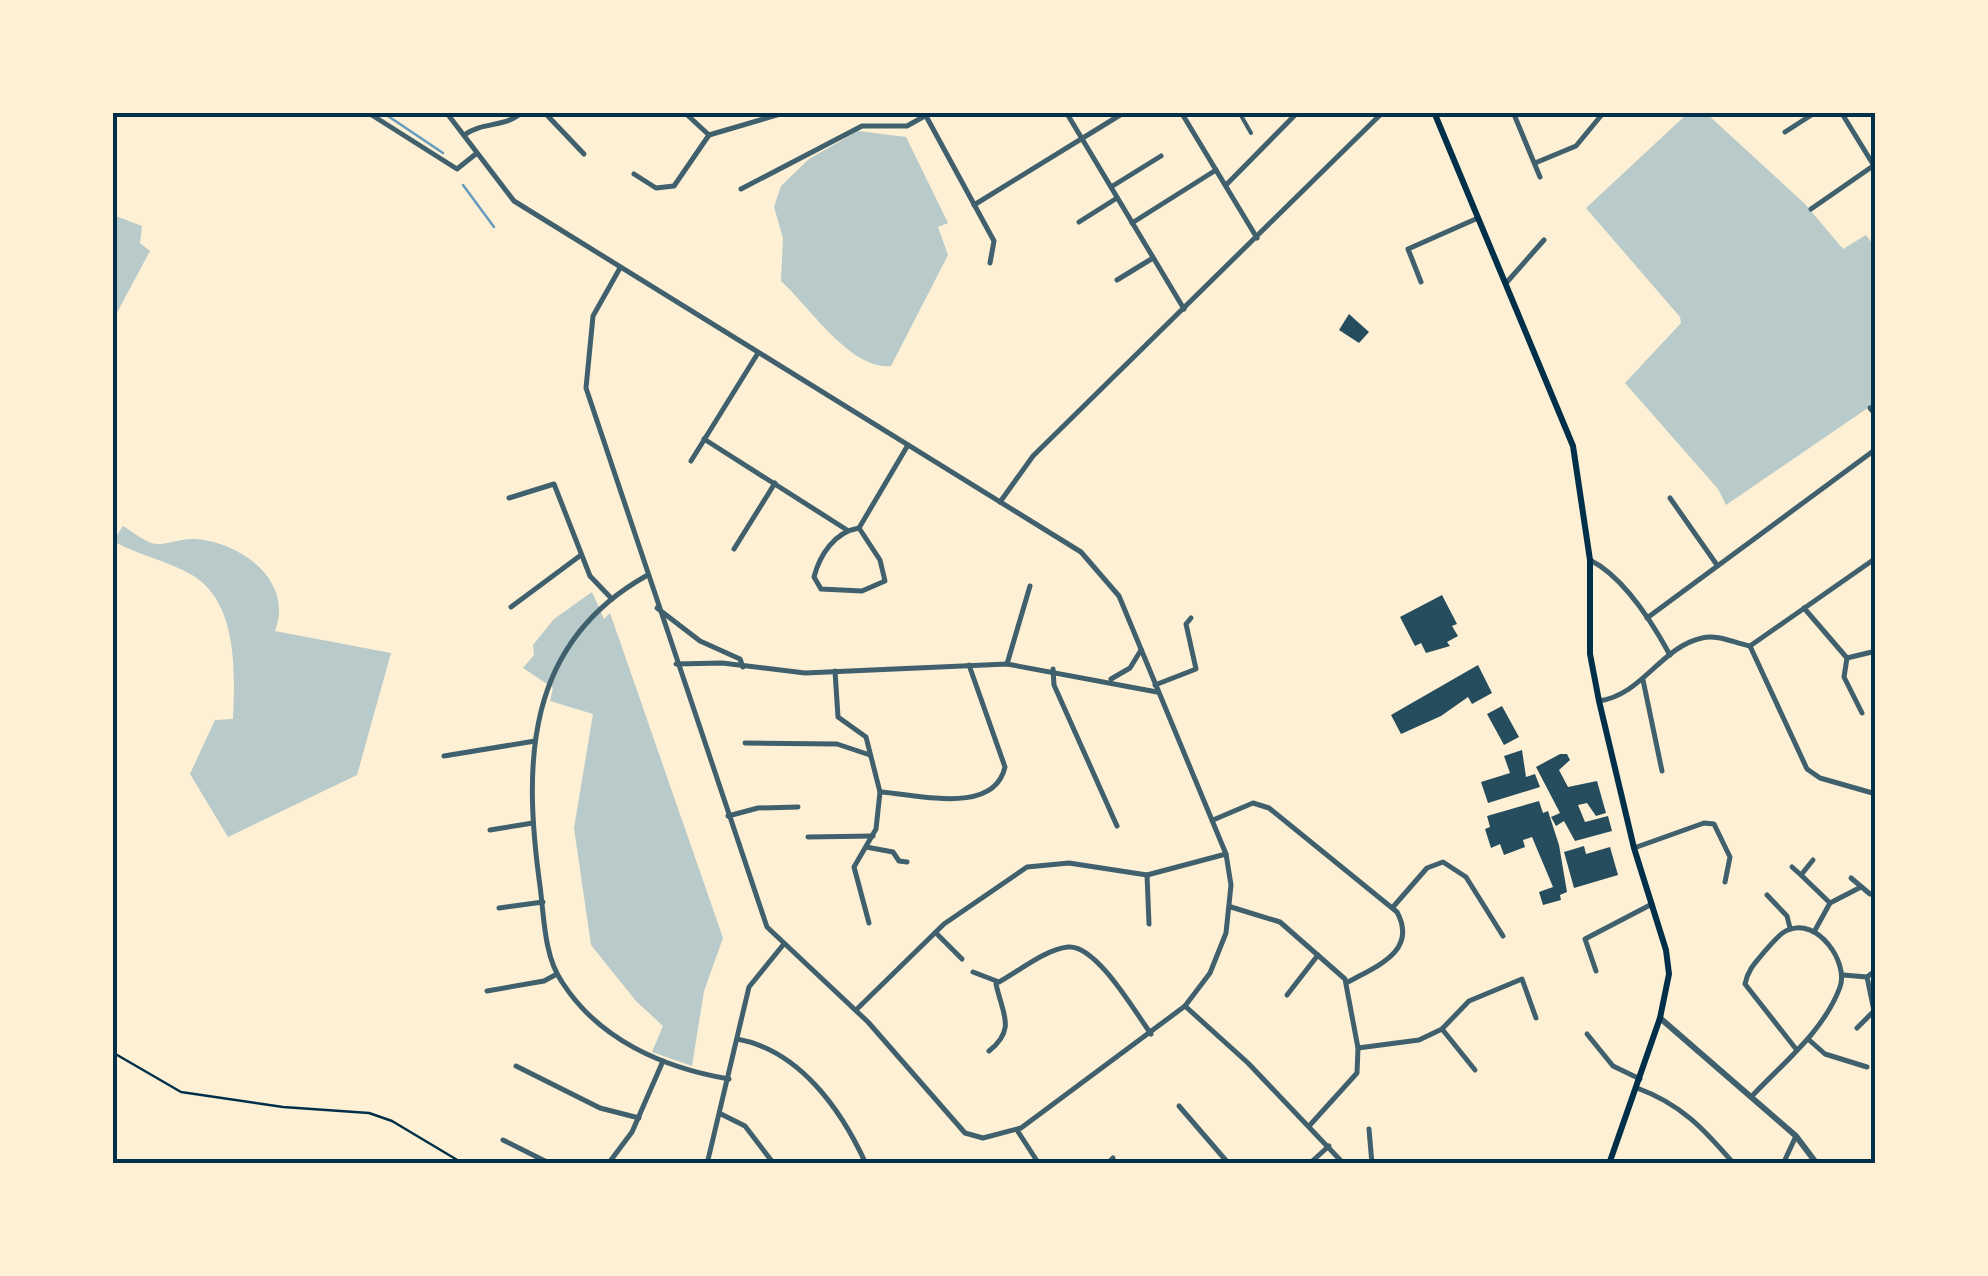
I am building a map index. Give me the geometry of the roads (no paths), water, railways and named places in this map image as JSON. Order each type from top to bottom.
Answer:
[{"type":"main road","points":[[1434,112],[1508,282],[1573,446],[1590,560],[1590,654],[1634,848],[1669,974],[1660,1018],[1609,1164]]},
{"type":"street","points":[[368,112],[457,169],[477,154]]},
{"type":"street","points":[[446,112],[514,201],[1081,552],[1118,596],[1226,854],[1230,907],[1210,973],[1184,1006],[1016,1130],[983,1138],[965,1133],[856,1010],[767,927],[586,388],[593,316],[620,268]]},
{"type":"street","points":[[464,134],[476,126],[507,122],[522,112]]},
{"type":"street","points":[[544,112],[584,154]]},
{"type":"street","points":[[684,112],[709,136]]},
{"type":"street","points":[[634,174],[656,188],[674,186],[709,136],[787,112]]},
{"type":"street","points":[[1066,112],[1184,309]]},
{"type":"street","points":[[974,205],[1125,112]]},
{"type":"street","points":[[1181,112],[1257,238]]},
{"type":"street","points":[[1239,112],[1251,133]]},
{"type":"street","points":[[1226,185],[1298,112]]},
{"type":"street","points":[[1000,502],[1032,456],[1382,112]]},
{"type":"street","points":[[1513,112],[1540,176]]},
{"type":"street","points":[[1535,163],[1576,146],[1604,112]]},
{"type":"street","points":[[1785,132],[1816,112]]},
{"type":"street","points":[[1811,210],[1874,168],[1840,112]]},
{"type":"street","points":[[742,189],[862,126],[907,126],[929,114],[994,241],[990,263]]},
{"type":"street","points":[[1110,187],[1161,156]]},
{"type":"street","points":[[1132,223],[1216,170]]},
{"type":"street","points":[[1078,222],[1117,198]]},
{"type":"street","points":[[1421,282],[1408,248],[1478,218]]},
{"type":"street","points":[[1508,282],[1544,240]]},
{"type":"street","points":[[1117,280],[1153,258]]},
{"type":"street","points":[[691,461],[758,353]]},
{"type":"street","points":[[1870,408],[1876,415]]},
{"type":"street","points":[[704,439],[847,530]]},
{"type":"street","points":[[858,528],[880,560],[884,581],[862,591],[826,592],[818,584],[816,570],[847,530],[858,528],[908,445]]},
{"type":"street","points":[[1647,618],[1876,449]]},
{"type":"street","points":[[734,549],[775,482]]},
{"type":"street","points":[[509,498],[554,484],[596,586],[612,599]]},
{"type":"street","points":[[1670,498],[1718,565]]},
{"type":"street","points":[[511,607],[581,555]]},
{"type":"street","points":[[1599,701],[1621,696],[1670,654],[1702,638],[1750,646],[1876,558]]},
{"type":"street","points":[[1590,560],[1603,566],[1647,618],[1670,654]]},
{"type":"street","points":[[646,576],[612,599],[572,639],[544,693],[534,742],[533,823],[542,902],[557,974],[606,1030],[682,1070],[729,1079]]},
{"type":"street","points":[[1007,664],[1030,586]]},
{"type":"street","points":[[657,608],[700,641],[740,660],[743,667]]},
{"type":"street","points":[[1804,608],[1847,658],[1844,677],[1862,713]]},
{"type":"street","points":[[676,664],[722,662],[743,667],[835,671],[1007,664],[1156,688],[1196,669],[1186,624],[1191,618]]},
{"type":"street","points":[[1750,646],[1808,768],[1820,778],[1876,794]]},
{"type":"street","points":[[1108,680],[1130,668],[1141,650]]},
{"type":"street","points":[[1847,658],[1876,651]]},
{"type":"street","points":[[880,792],[978,797],[999,783],[1005,767],[971,681],[969,665]]},
{"type":"street","points":[[1052,669],[1054,685],[1116,826]]},
{"type":"street","points":[[835,671],[838,717],[866,737],[880,792],[873,836],[854,875],[869,923]]},
{"type":"street","points":[[1643,680],[1662,772]]},
{"type":"street","points":[[444,756],[534,742]]},
{"type":"street","points":[[746,743],[837,744],[872,756]]},
{"type":"street","points":[[1213,820],[1253,802],[1269,808],[1392,908],[1404,926],[1402,945],[1393,956],[1348,982]]},
{"type":"street","points":[[728,816],[758,808],[798,806]]},
{"type":"street","points":[[1634,848],[1704,822],[1714,824],[1730,857],[1725,882]]},
{"type":"street","points":[[490,830],[533,823]]},
{"type":"street","points":[[808,837],[873,836]]},
{"type":"street","points":[[866,847],[893,852],[899,862],[907,862]]},
{"type":"street","points":[[856,1010],[978,897],[1041,863],[1147,874],[1226,854]]},
{"type":"street","points":[[1801,875],[1813,860]]},
{"type":"street","points":[[1392,908],[1427,868],[1443,862],[1466,877],[1503,936]]},
{"type":"street","points":[[1792,867],[1830,902]]},
{"type":"street","points":[[1147,874],[1148,924]]},
{"type":"street","points":[[1850,878],[1870,894]]},
{"type":"street","points":[[1814,932],[1830,902],[1862,887]]},
{"type":"street","points":[[1767,895],[1787,916],[1790,928]]},
{"type":"street","points":[[499,908],[542,902]]},
{"type":"street","points":[[1596,972],[1585,939],[1652,904]]},
{"type":"street","points":[[1230,907],[1280,922],[1348,982],[1358,1048],[1355,1078],[1310,1126]]},
{"type":"street","points":[[1752,1096],[1808,1038],[1832,1004],[1843,975],[1838,955],[1814,932],[1790,928]]},
{"type":"street","points":[[1790,928],[1751,967],[1746,984],[1796,1049]]},
{"type":"street","points":[[936,932],[962,959]]},
{"type":"street","points":[[707,1164],[749,987],[782,945]]},
{"type":"street","points":[[995,982],[1064,947],[1081,947],[1097,961],[1151,1034]]},
{"type":"street","points":[[1287,995],[1318,955]]},
{"type":"street","points":[[1843,975],[1868,977],[1876,970]]},
{"type":"street","points":[[973,972],[995,982],[1009,1026],[1006,1036],[989,1050]]},
{"type":"street","points":[[486,991],[544,982],[557,974]]},
{"type":"street","points":[[1857,1028],[1875,1011],[1868,977]]},
{"type":"street","points":[[1358,1048],[1399,1045],[1442,1029],[1469,1001],[1522,980],[1536,1018]]},
{"type":"street","points":[[1184,1006],[1310,1126],[1344,1164]]},
{"type":"street","points":[[1660,1018],[1796,1136],[1816,1164]]},
{"type":"street","points":[[1442,1029],[1475,1070]]},
{"type":"street","points":[[1587,1034],[1613,1066],[1640,1080]]},
{"type":"street","points":[[737,1038],[773,1049],[816,1086],[844,1123],[866,1164]]},
{"type":"street","points":[[1808,1038],[1825,1054],[1866,1067]]},
{"type":"street","points":[[608,1164],[639,1118],[663,1062]]},
{"type":"street","points":[[516,1066],[600,1108],[639,1118]]},
{"type":"street","points":[[1637,1088],[1670,1100],[1692,1116],[1734,1164]]},
{"type":"street","points":[[1179,1106],[1230,1164]]},
{"type":"street","points":[[720,1114],[745,1126],[774,1164]]},
{"type":"street","points":[[1369,1129],[1372,1164]]},
{"type":"street","points":[[1016,1130],[1039,1164]]},
{"type":"street","points":[[1783,1164],[1796,1136]]},
{"type":"street","points":[[503,1140],[552,1164]]},
{"type":"street","points":[[1309,1164],[1329,1146]]},
{"type":"street","points":[[1107,1164],[1114,1158]]},
{"type":"waterway","points":[[382,112],[443,153]]},
{"type":"waterway","points":[[463,185],[494,227]]}]
